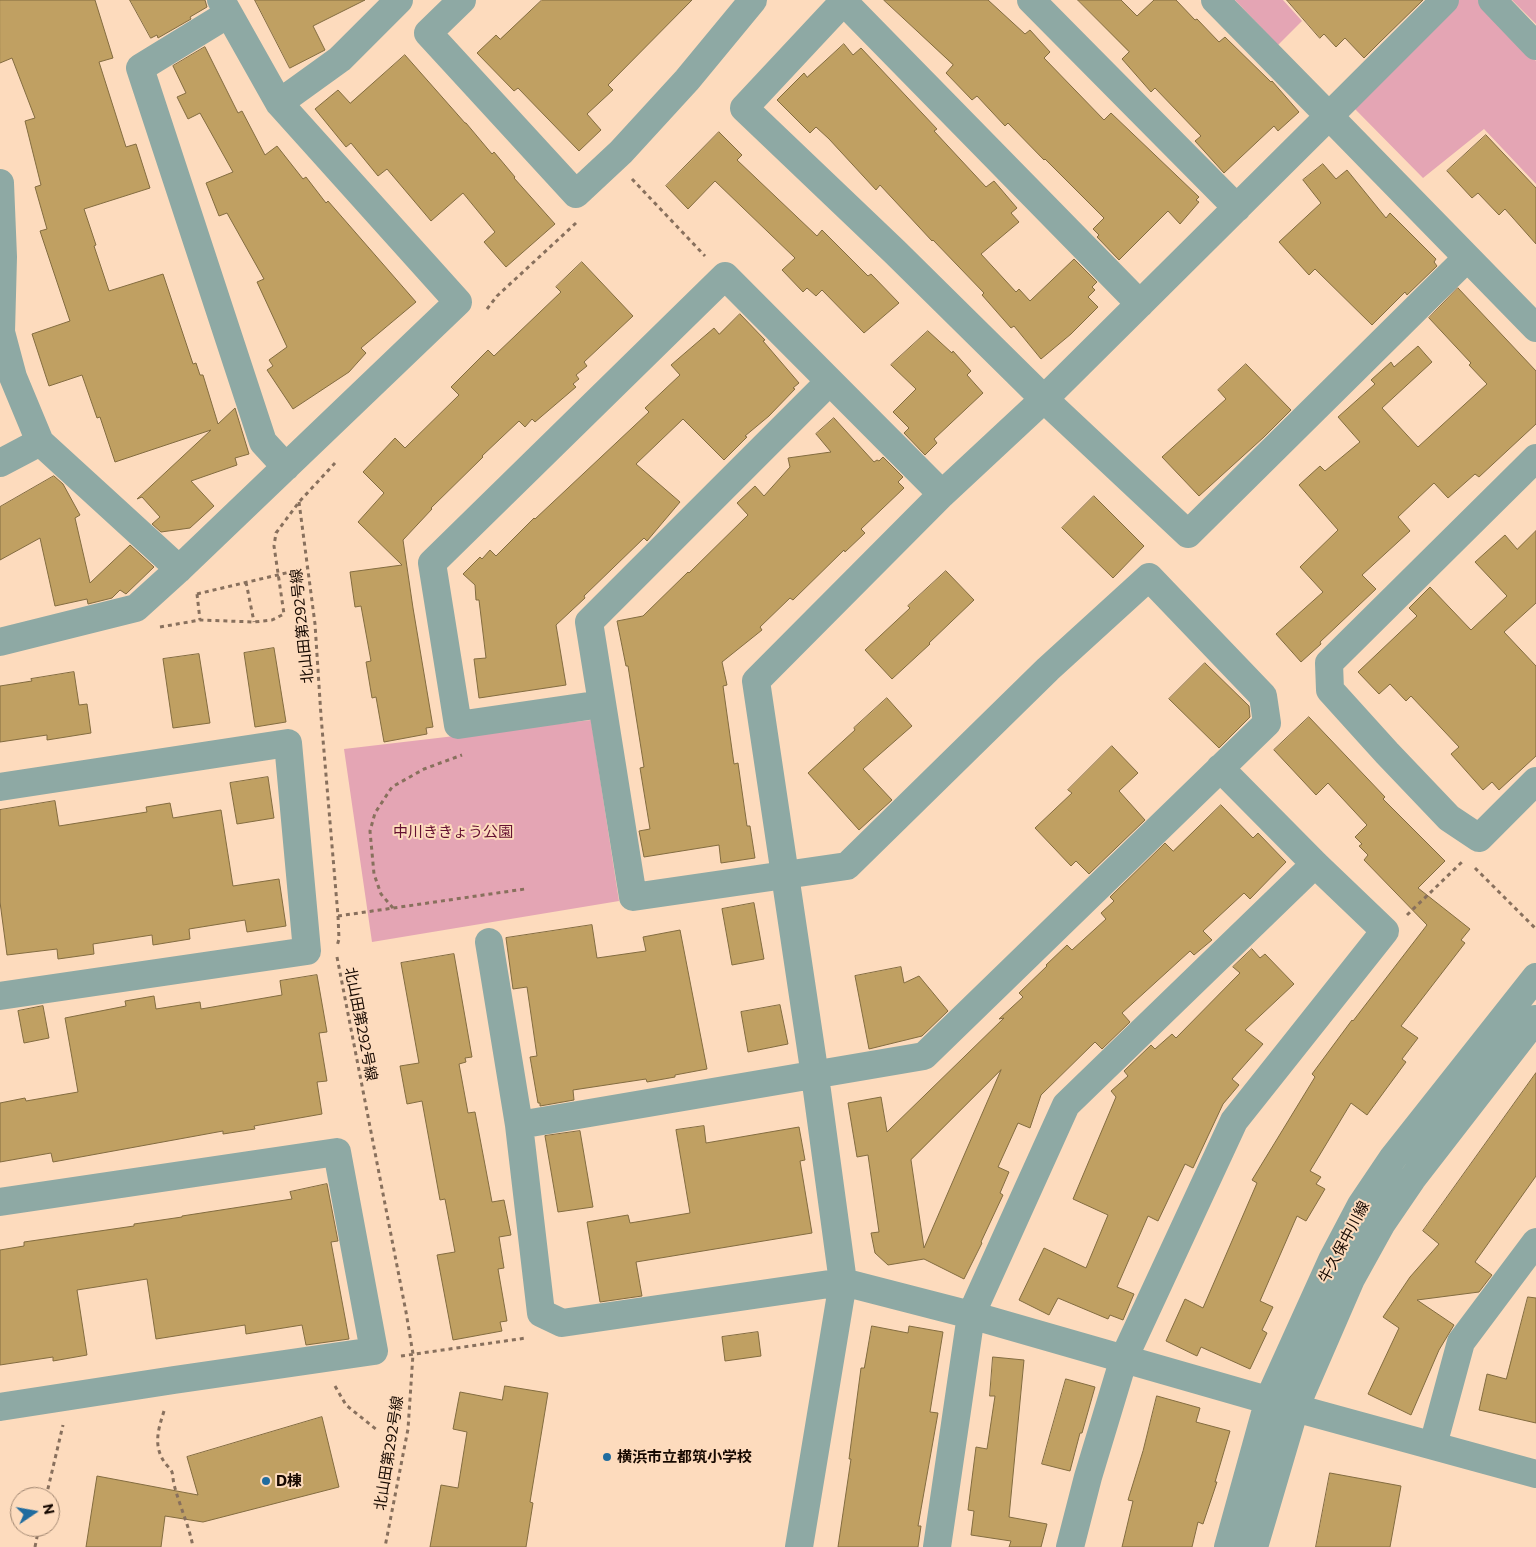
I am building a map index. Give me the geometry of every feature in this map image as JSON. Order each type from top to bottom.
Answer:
[{"type":"street","points":[[279,103],[340,59],[399,0]]},
{"type":"street","points":[[462,0],[428,33],[576,194],[621,152],[687,80],[753,0]]},
{"type":"street","points":[[1031,0],[1237,208]]},
{"type":"street","points":[[1215,0],[1536,328]]},
{"type":"street","points":[[799,1547],[843,1282],[756,681],[942,494],[1044,399],[1445,0]]},
{"type":"street","points":[[1492,0],[1536,46]]},
{"type":"street","points":[[1140,304],[844,1],[744,108],[895,252],[1044,399],[1188,534],[1467,258]]},
{"type":"street","points":[[0,642],[136,608],[179,569],[286,467],[458,302],[279,103],[224,7],[140,68],[263,442],[286,467]]},
{"type":"street","points":[[0,183],[3,257],[1,332],[13,377],[40,442],[179,569]]},
{"type":"street","points":[[602,704],[458,725],[432,563],[725,276],[942,494]]},
{"type":"street","points":[[519,1125],[924,1056],[1267,723],[1263,696],[1149,577],[1048,669],[847,866],[633,897],[589,622],[829,382]]},
{"type":"street","points":[[0,463],[40,442]]},
{"type":"street","points":[[1536,458],[1329,663],[1330,690],[1449,818],[1479,838],[1536,781]]},
{"type":"street","points":[[0,787],[288,743],[307,951],[0,996]]},
{"type":"street","points":[[1070,1547],[1088,1477],[1124,1358],[1234,1121],[1385,931],[1315,864],[1220,768]]},
{"type":"street","points":[[937,1547],[971,1315],[1066,1105],[1315,864]]},
{"type":"street","points":[[489,942],[519,1125],[542,1313],[562,1323],[843,1282],[971,1315],[1295,1408],[1536,1474]]},
{"type":"street","name":"牛久保中川線","points":[[1228,1547],[1269,1399],[1332,1260],[1361,1205],[1392,1159],[1536,977]]},
{"type":"street","name":"牛久保中川線","points":[[1254,1547],[1295,1408],[1351,1279],[1382,1223],[1412,1178],[1536,1020]]},
{"type":"street","points":[[0,1202],[337,1152],[374,1351],[0,1407]]},
{"type":"street","points":[[1433,1445],[1461,1342],[1536,1242]]},
{"type":"path","points":[[631,178],[725,276]]},
{"type":"path","name":"北山田第292号線","points":[[279,575],[274,546],[276,533],[299,502],[315,624],[338,916],[339,939],[336,953],[413,1354],[408,1429],[386,1547]]},
{"type":"path","points":[[197,594],[308,568]]},
{"type":"path","points":[[154,628],[200,620],[254,622],[272,620],[284,614],[279,575]]},
{"type":"path","points":[[246,582],[254,622]]},
{"type":"path","points":[[393,908],[381,894],[374,874],[370,831],[375,813],[392,787],[424,769],[468,753]]},
{"type":"path","points":[[1385,931],[1396,927],[1466,858]]},
{"type":"path","points":[[1472,865],[1536,929]]},
{"type":"path","points":[[338,916],[525,889]]},
{"type":"path","points":[[394,1357],[541,1336],[552,1318]]},
{"type":"path","points":[[330,1380],[346,1405],[377,1430]]},
{"type":"path","points":[[167,1404],[158,1430],[157,1443],[166,1465],[172,1471],[173,1483],[191,1533],[192,1547]]},
{"type":"path","points":[[48,1487],[64,1420]]},
{"type":"green space","points":[[1235,0],[1283,0],[1302,21],[1278,45]]},
{"type":"green space","points":[[1458,0],[1480,0],[1536,61],[1536,184],[1484,129],[1423,178],[1355,109]]},
{"type":"green space","points":[[1512,0],[1536,0],[1536,24]]},
{"type":"green space","name":"中川ききょう公園","points":[[591,720],[619,901],[372,942],[344,749]]},
{"type":"building","points":[[0,0],[95,0],[113,58],[99,62],[126,147],[136,144],[150,188],[84,209],[109,291],[163,274],[193,364],[196,363],[200,375],[203,375],[218,424],[235,408],[249,454],[235,458],[237,465],[191,481],[214,506],[190,528],[161,532],[152,524],[160,517],[142,497],[137,499],[211,430],[115,462],[100,417],[97,418],[82,375],[49,386],[32,334],[70,321],[40,231],[47,229],[35,187],[41,185],[25,121],[35,118],[12,58],[0,63]]},
{"type":"building","points":[[130,0],[205,0],[207,7],[190,17],[191,19],[158,38],[157,35],[151,38]]},
{"type":"building","points":[[255,0],[365,0],[313,26],[325,50],[290,68]]},
{"type":"building","points":[[542,0],[692,0],[608,85],[613,90],[587,114],[601,130],[579,151],[518,88],[514,91],[477,53],[496,35],[500,39]]},
{"type":"building","points":[[884,0],[988,0],[1025,34],[1030,30],[1050,52],[1044,58],[1104,120],[1111,113],[1199,197],[1196,200],[1199,202],[1180,224],[1168,211],[1119,260],[1097,237],[1099,235],[1093,229],[1104,218],[1008,123],[1005,126],[977,96],[972,100],[946,73],[953,65]]},
{"type":"building","points":[[1078,0],[1121,0],[1137,16],[1154,0],[1176,0],[1219,42],[1225,37],[1272,81],[1299,112],[1278,131],[1274,126],[1224,173],[1195,141],[1201,136],[1155,88],[1151,92],[1122,59],[1129,52]]},
{"type":"building","points":[[1287,0],[1423,0],[1364,58],[1345,38],[1336,47],[1324,34],[1320,38]]},
{"type":"building","points":[[844,44],[853,55],[861,48],[937,129],[934,131],[986,187],[994,181],[1017,208],[1011,213],[1019,222],[981,254],[1016,292],[1019,289],[1030,301],[1074,259],[1097,282],[1092,287],[1095,290],[1088,297],[1098,307],[1071,334],[1041,359],[1014,326],[1011,328],[982,295],[984,293],[880,185],[876,190],[816,127],[810,133],[777,100],[804,73],[807,77]]},
{"type":"building","points":[[205,47],[238,113],[242,111],[265,155],[277,146],[303,179],[306,177],[326,203],[328,201],[416,302],[361,348],[366,353],[349,372],[293,409],[267,370],[273,366],[269,360],[287,347],[257,282],[264,279],[227,213],[219,216],[206,183],[233,172],[200,113],[188,119],[177,97],[186,93],[173,66]]},
{"type":"building","points":[[405,55],[492,154],[494,152],[514,178],[555,224],[506,267],[484,242],[495,232],[463,193],[431,221],[387,169],[378,176],[351,143],[346,147],[315,109],[338,90],[350,103]]},
{"type":"building","points":[[719,132],[742,155],[737,160],[817,236],[822,230],[868,276],[871,274],[899,303],[864,333],[822,290],[816,296],[807,288],[803,292],[782,270],[795,258],[715,181],[688,209],[666,186]]},
{"type":"building","points":[[1486,135],[1536,188],[1536,244],[1505,209],[1499,215],[1478,193],[1472,198],[1447,171]]},
{"type":"building","points":[[1323,164],[1336,179],[1347,170],[1386,218],[1390,213],[1436,259],[1434,262],[1437,266],[1407,295],[1405,292],[1372,325],[1315,269],[1309,275],[1279,242],[1321,203],[1303,180]]},
{"type":"building","points":[[582,262],[633,316],[584,362],[587,366],[576,375],[579,379],[573,384],[576,387],[535,422],[532,419],[525,427],[519,421],[431,508],[403,540],[433,727],[426,728],[427,734],[384,742],[376,697],[372,698],[366,662],[371,661],[361,606],[355,607],[350,572],[402,565],[358,522],[384,493],[363,472],[395,438],[405,448],[459,395],[451,387],[488,350],[494,356],[561,292],[556,287]]},
{"type":"building","points":[[1458,288],[1536,371],[1536,424],[1479,477],[1475,474],[1448,498],[1434,483],[1398,517],[1410,531],[1362,575],[1376,589],[1301,662],[1276,634],[1323,592],[1300,567],[1338,530],[1299,485],[1320,466],[1325,471],[1360,442],[1338,417],[1375,384],[1371,380],[1391,362],[1394,367],[1418,346],[1432,362],[1382,408],[1418,447],[1487,384],[1469,365],[1471,363],[1429,318]]},
{"type":"building","points":[[740,314],[765,340],[763,341],[799,383],[793,388],[795,389],[769,416],[745,436],[747,437],[724,460],[683,419],[636,464],[680,502],[647,541],[644,538],[556,625],[566,685],[479,698],[474,659],[486,658],[479,600],[476,600],[475,585],[463,574],[490,550],[496,556],[534,518],[649,412],[645,408],[680,375],[671,365],[714,328],[719,334]]},
{"type":"building","points":[[928,331],[952,353],[953,351],[971,371],[967,375],[983,393],[934,439],[937,443],[925,455],[904,433],[909,428],[893,412],[916,389],[891,365]]},
{"type":"building","points":[[1246,364],[1291,410],[1199,496],[1162,457],[1226,399],[1218,390]]},
{"type":"building","points":[[834,418],[874,462],[879,461],[883,457],[903,477],[898,482],[904,488],[861,529],[865,533],[845,552],[844,550],[793,600],[790,598],[760,627],[762,630],[722,662],[727,685],[723,686],[734,764],[738,763],[747,826],[750,826],[755,858],[721,863],[719,845],[644,857],[639,831],[650,829],[640,768],[644,767],[628,666],[626,666],[617,621],[643,616],[689,573],[748,515],[737,503],[755,486],[764,496],[790,467],[788,458],[831,452],[816,434]]},
{"type":"building","points":[[54,476],[63,484],[80,515],[75,518],[90,583],[130,545],[154,567],[126,594],[120,590],[112,598],[88,604],[87,599],[55,606],[40,538],[0,560],[0,507]]},
{"type":"building","points":[[1094,496],[1144,546],[1113,578],[1062,528]]},
{"type":"building","points":[[1536,531],[1536,603],[1504,632],[1536,666],[1536,756],[1499,790],[1492,782],[1483,790],[1451,754],[1459,747],[1411,696],[1406,701],[1390,684],[1379,694],[1358,672],[1417,616],[1409,608],[1430,587],[1471,630],[1507,596],[1475,562],[1505,535],[1517,549]]},
{"type":"building","points":[[946,571],[974,600],[892,679],[865,650]]},
{"type":"building","points":[[274,648],[286,722],[255,727],[244,653]]},
{"type":"building","points":[[199,654],[210,723],[173,728],[163,659]]},
{"type":"building","points":[[1205,663],[1249,706],[1250,717],[1219,748],[1169,699]]},
{"type":"building","points":[[74,672],[79,705],[87,704],[91,733],[47,740],[47,735],[0,742],[0,686]]},
{"type":"building","points":[[887,698],[912,726],[863,769],[892,800],[859,830],[808,773]]},
{"type":"building","points":[[1309,717],[1385,797],[1383,799],[1445,861],[1418,888],[1470,929],[1461,940],[1465,943],[1401,1026],[1418,1038],[1402,1059],[1406,1062],[1367,1115],[1351,1103],[1310,1171],[1321,1177],[1316,1184],[1325,1189],[1306,1221],[1297,1216],[1260,1301],[1273,1307],[1262,1330],[1267,1333],[1250,1369],[1201,1347],[1197,1356],[1166,1341],[1185,1299],[1203,1308],[1257,1183],[1252,1180],[1315,1077],[1312,1074],[1427,925],[1364,860],[1368,855],[1359,846],[1362,844],[1355,837],[1367,825],[1328,783],[1316,795],[1274,750]]},
{"type":"building","points":[[1112,746],[1138,773],[1119,791],[1145,820],[1089,874],[1076,861],[1071,866],[1035,828],[1072,793],[1068,790]]},
{"type":"building","points":[[268,777],[274,818],[237,824],[230,783]]},
{"type":"building","points":[[55,801],[59,826],[147,812],[146,807],[170,803],[173,818],[221,810],[233,886],[279,879],[286,926],[247,932],[245,920],[189,929],[190,939],[153,945],[152,935],[93,944],[94,954],[58,959],[57,949],[7,955],[0,902],[0,810]]},
{"type":"building","points":[[1221,805],[1253,838],[1258,833],[1286,862],[1250,899],[1244,893],[1203,931],[1212,940],[1194,955],[1190,951],[1122,1013],[1130,1022],[1102,1049],[1095,1042],[1041,1095],[1030,1128],[1018,1123],[998,1167],[1009,1172],[1000,1193],[1003,1195],[964,1279],[924,1259],[888,1265],[875,1253],[871,1233],[879,1232],[868,1155],[857,1157],[848,1103],[881,1097],[887,1132],[1004,1018],[999,1019],[1023,997],[1019,993],[1046,965],[1067,945],[1072,950],[1106,919],[1101,913],[1114,901],[1110,897],[1165,843],[1173,851]],"holes":[[[1001,1070],[924,1248],[911,1160]]]},
{"type":"building","points":[[754,903],[764,959],[732,965],[722,909]]},
{"type":"building","points":[[592,925],[597,958],[646,951],[643,937],[680,930],[707,1069],[647,1082],[646,1079],[573,1090],[574,1100],[540,1106],[530,1057],[537,1056],[527,987],[513,989],[506,938]]},
{"type":"building","points":[[1252,949],[1260,958],[1265,954],[1294,984],[1245,1030],[1263,1044],[1232,1079],[1239,1085],[1223,1104],[1193,1168],[1185,1164],[1158,1221],[1148,1216],[1117,1287],[1134,1294],[1123,1320],[1110,1315],[1108,1319],[1058,1298],[1049,1315],[1019,1300],[1044,1248],[1086,1268],[1108,1215],[1073,1199],[1116,1097],[1111,1091],[1128,1076],[1124,1071],[1151,1045],[1155,1049],[1172,1034],[1176,1038],[1240,973],[1233,967]]},
{"type":"building","points":[[454,954],[472,1057],[465,1058],[466,1062],[459,1064],[468,1113],[475,1112],[492,1202],[504,1200],[511,1235],[499,1237],[504,1268],[498,1269],[507,1321],[500,1322],[502,1331],[453,1340],[437,1255],[455,1252],[445,1199],[440,1200],[422,1101],[407,1104],[400,1066],[419,1063],[401,963]]},
{"type":"building","points":[[901,967],[904,983],[919,976],[948,1011],[922,1036],[869,1049],[855,976]]},
{"type":"building","points":[[317,975],[327,1032],[319,1033],[327,1081],[317,1082],[322,1114],[254,1126],[255,1129],[223,1134],[223,1131],[53,1162],[51,1153],[0,1162],[0,1103],[25,1098],[26,1101],[78,1092],[65,1018],[126,1006],[125,1001],[154,996],[156,1009],[200,1002],[201,1009],[282,995],[280,981]]},
{"type":"building","points":[[780,1005],[788,1044],[748,1052],[741,1012]]},
{"type":"building","points":[[43,1006],[49,1038],[24,1043],[18,1011]]},
{"type":"building","points":[[1536,1073],[1536,1176],[1475,1262],[1492,1275],[1479,1292],[1417,1300],[1454,1325],[1439,1350],[1411,1415],[1368,1394],[1399,1328],[1383,1317],[1410,1277],[1439,1244],[1423,1231]]},
{"type":"building","points":[[704,1126],[706,1143],[799,1127],[805,1160],[800,1161],[812,1233],[636,1262],[642,1296],[600,1302],[587,1222],[628,1215],[630,1223],[690,1213],[676,1130]]},
{"type":"building","points":[[580,1131],[593,1207],[558,1212],[545,1136]]},
{"type":"building","points":[[327,1184],[338,1241],[331,1242],[349,1339],[306,1345],[302,1325],[246,1334],[245,1325],[156,1339],[147,1279],[77,1290],[87,1355],[53,1361],[53,1357],[0,1365],[0,1250],[24,1246],[24,1242],[134,1226],[134,1224],[292,1199],[290,1192]]},
{"type":"building","points":[[1528,1297],[1536,1298],[1536,1423],[1479,1410],[1487,1374],[1506,1379]]},
{"type":"building","points":[[872,1326],[908,1333],[909,1326],[943,1332],[930,1412],[938,1413],[918,1526],[921,1526],[918,1547],[838,1547],[851,1459],[849,1459],[861,1368],[864,1368]]},
{"type":"building","points":[[758,1332],[761,1356],[725,1361],[722,1337]]},
{"type":"building","points":[[993,1357],[1024,1360],[1009,1517],[1047,1524],[1041,1547],[1009,1547],[1011,1541],[971,1535],[974,1511],[968,1510],[976,1447],[987,1449],[995,1396],[990,1396]]},
{"type":"building","points":[[1066,1379],[1095,1387],[1070,1471],[1042,1464]]},
{"type":"building","points":[[505,1386],[548,1393],[530,1502],[533,1503],[526,1547],[430,1547],[441,1485],[458,1488],[467,1432],[453,1429],[460,1392],[502,1400]]},
{"type":"building","points":[[1157,1396],[1200,1408],[1196,1422],[1230,1431],[1215,1482],[1217,1482],[1203,1524],[1198,1522],[1192,1547],[1122,1547],[1133,1501],[1128,1500]]},
{"type":"building","name":"D棟","points":[[322,1417],[339,1487],[203,1522],[165,1516],[161,1547],[86,1547],[97,1476],[198,1495],[187,1457]]},
{"type":"building","points":[[1330,1473],[1401,1486],[1390,1547],[1316,1547]]},
{"type":"place","name":"横浜市立都筑小学校","points":[[607,1457]]},
{"type":"place","name":"D棟","points":[[266,1481]]}]
